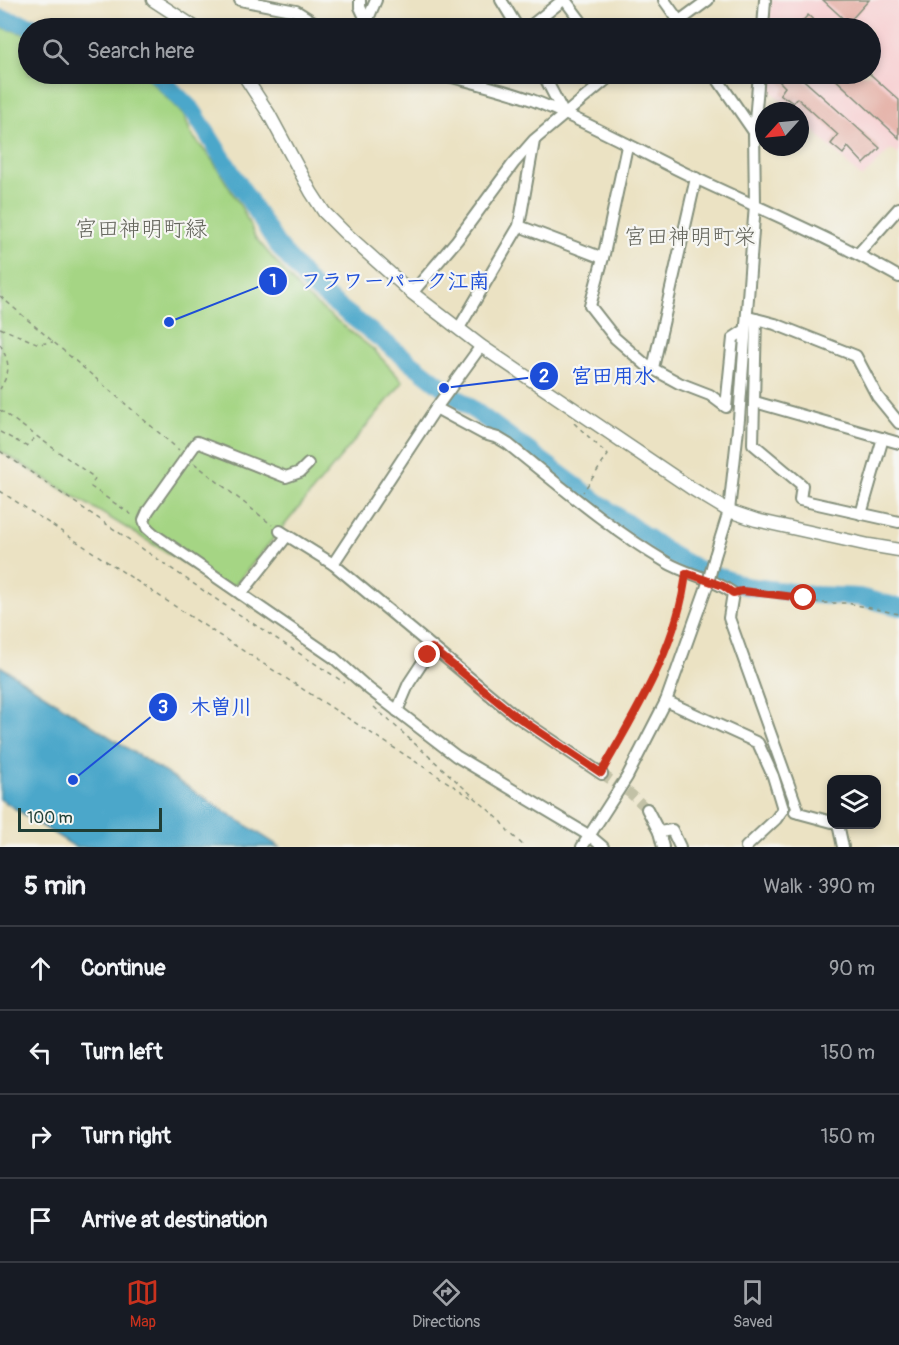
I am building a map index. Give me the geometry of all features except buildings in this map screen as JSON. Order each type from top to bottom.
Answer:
[{"type":"main road","points":[[153,0],[181,18]]},
{"type":"main road","points":[[250,84],[324,212],[412,293],[481,345],[691,488],[729,511],[767,522],[899,550]]},
{"type":"street","points":[[240,0],[296,11],[307,18]]},
{"type":"street","points":[[360,0],[363,18]]},
{"type":"street","points":[[368,18],[376,0]]},
{"type":"street","points":[[501,0],[512,18]]},
{"type":"street","points":[[541,18],[564,0],[578,18]]},
{"type":"street","points":[[664,0],[674,18]]},
{"type":"street","points":[[687,18],[708,0]]},
{"type":"street","points":[[764,18],[765,0]]},
{"type":"street","points":[[477,84],[514,94],[564,114],[627,146],[858,254],[899,278]]},
{"type":"street","points":[[548,84],[564,114]]},
{"type":"street","points":[[412,293],[457,240],[513,164],[534,140],[601,84]]},
{"type":"street","points":[[721,84],[754,132]]},
{"type":"street","points":[[758,84],[754,132],[751,318],[755,402],[753,444],[802,485],[800,500],[899,522]]},
{"type":"street","points":[[459,328],[519,226],[534,140]]},
{"type":"street","points":[[627,146],[603,258],[590,306],[615,338],[653,368],[710,395],[726,407],[733,338],[745,330]]},
{"type":"street","points":[[653,368],[696,178]]},
{"type":"street","points":[[858,254],[899,208]]},
{"type":"street","points":[[519,226],[603,258]]},
{"type":"street","points":[[582,847],[627,777],[666,700],[707,586],[729,511],[739,419],[745,330],[751,318]]},
{"type":"street","points":[[751,318],[775,324],[856,356],[877,396],[899,423]]},
{"type":"street","points":[[333,564],[436,408],[481,345]]},
{"type":"street","points":[[755,402],[899,443]]},
{"type":"street","points":[[436,408],[508,444],[577,500],[652,553],[686,573],[723,586],[733,593],[729,618],[799,813]]},
{"type":"street","points":[[861,514],[883,438]]},
{"type":"street","points":[[308,464],[300,472],[286,477],[197,442],[144,520],[147,528],[155,535],[334,658],[397,711],[456,756],[590,836],[603,847]]},
{"type":"street","points":[[241,594],[284,534],[333,564],[513,714],[601,774]]},
{"type":"street","points":[[397,711],[409,683],[432,648]]},
{"type":"street","points":[[666,700],[758,743],[773,776],[783,809]]},
{"type":"street","points":[[648,809],[663,847]]},
{"type":"street","points":[[783,809],[827,821]]},
{"type":"street","points":[[746,847],[776,819],[783,809]]},
{"type":"street","points":[[839,829],[843,847]]},
{"type":"street","points":[[659,832],[672,830],[680,847]]},
{"type":"path","points":[[0,296],[187,456],[284,534]]},
{"type":"path","points":[[0,328],[39,344],[54,342]]},
{"type":"path","points":[[0,344],[9,362],[6,378],[0,389]]},
{"type":"path","points":[[0,410],[95,478],[91,487],[136,518],[144,520]]},
{"type":"path","points":[[569,419],[608,456],[580,496]]},
{"type":"path","points":[[0,432],[26,446],[37,437]]},
{"type":"path","points":[[0,451],[160,558],[223,604],[345,682]]},
{"type":"path","points":[[0,491],[477,801]]},
{"type":"path","points":[[601,774],[635,713],[668,644],[683,600],[686,573]]},
{"type":"path","points":[[733,593],[742,591],[804,598],[820,603],[847,603],[899,614]]},
{"type":"path","points":[[369,702],[525,847]]},
{"type":"shaded area","points":[[771,0],[899,0],[899,155],[891,149],[862,178],[809,127],[809,102],[783,102],[764,84],[881,84],[881,18],[769,18]]},
{"type":"green space","points":[[0,27],[18,32],[18,84],[154,84],[185,117],[191,134],[213,161],[243,210],[255,237],[303,294],[374,350],[403,382],[230,591],[0,451]]},
{"type":"water","points":[[0,666],[280,847],[75,847],[0,799]]},
{"type":"waterway","points":[[0,18],[18,22]]},
{"type":"waterway","points":[[166,84],[193,111],[276,243],[312,286],[603,506],[672,555],[696,568],[745,586],[816,595],[859,597],[899,607]]},
{"type":"tunnel","points":[[602,774],[631,794],[647,809]]},
{"type":"place","name":"フラワーパーク江南","points":[[169,322]]},
{"type":"place","name":"宮田用水","points":[[444,388]]},
{"type":"place","name":"木曽川","points":[[73,780]]},
{"type":"district","name":"宮田神明町緑","points":[[141,229]]},
{"type":"district","name":"宮田神明町栄","points":[[690,237]]},
{"type":"route","points":[[428,655],[432,648],[513,714],[601,773],[635,713],[668,644],[683,600],[686,573],[723,586],[733,593],[742,591],[804,598]]}]
